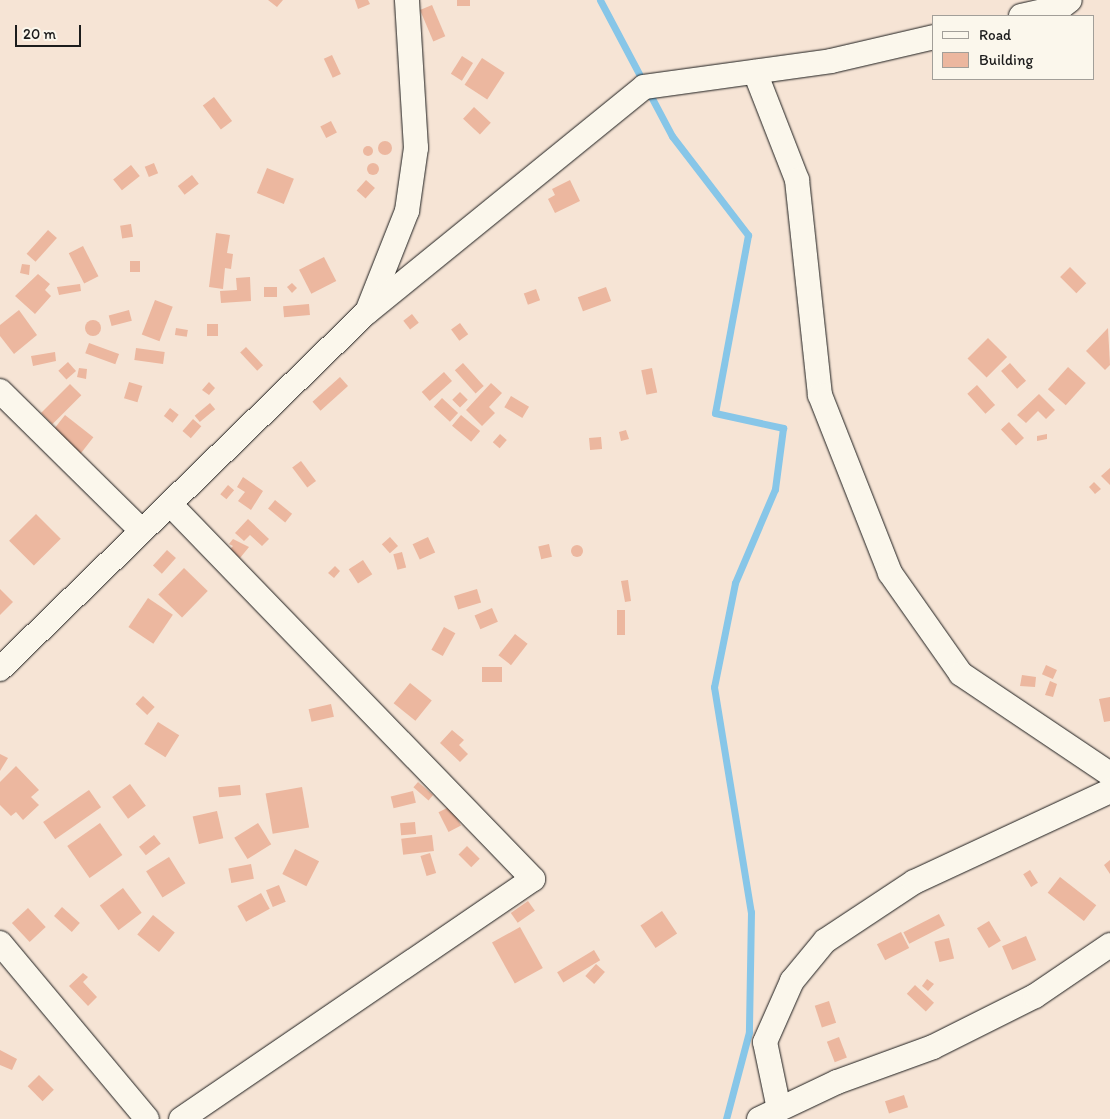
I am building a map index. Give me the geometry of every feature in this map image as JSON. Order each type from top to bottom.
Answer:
[{"type":"street","points":[[366,313],[406,211],[416,148],[407,0]]},
{"type":"street","points":[[1025,15],[1060,7],[1070,0]]},
{"type":"street","points":[[0,669],[366,313],[644,87],[831,61],[932,37]]},
{"type":"street","points":[[754,72],[797,180],[820,395],[890,573],[961,674],[1110,774]]},
{"type":"street","points":[[0,391],[142,531]]},
{"type":"street","points":[[170,504],[533,879],[181,1119]]},
{"type":"street","points":[[1110,791],[914,882],[825,941],[792,981],[765,1042],[769,1114],[837,1082],[933,1047],[1035,996],[1110,945]]},
{"type":"street","points":[[0,943],[147,1119]]},
{"type":"building","points":[[268,0],[283,0],[277,7]]},
{"type":"building","points":[[355,0],[368,0],[370,4],[358,9]]},
{"type":"building","points":[[457,0],[470,0],[470,6],[457,6]]},
{"type":"building","points":[[432,5],[445,36],[433,41],[420,10]]},
{"type":"building","points":[[332,55],[341,74],[333,78],[324,59]]},
{"type":"building","points":[[462,56],[473,63],[462,81],[451,74]]},
{"type":"building","points":[[482,58],[505,73],[487,100],[465,85]]},
{"type":"building","points":[[214,97],[232,121],[221,129],[203,105]]},
{"type":"building","points":[[474,107],[491,123],[480,134],[463,119]]},
{"type":"building","points":[[331,121],[337,133],[326,138],[320,126]]},
{"type":"building","points":[[385,141],[390,143],[392,148],[390,153],[385,155],[380,153],[378,148],[380,143]]},
{"type":"building","points":[[368,146],[373,151],[368,156],[363,151]]},
{"type":"building","points":[[154,163],[158,173],[149,177],[145,167]]},
{"type":"building","points":[[371,163],[375,163],[379,169],[375,175],[371,175],[367,171],[367,167]]},
{"type":"building","points":[[131,165],[140,176],[122,190],[113,179]]},
{"type":"building","points":[[267,168],[294,179],[284,204],[257,193]]},
{"type":"building","points":[[192,175],[199,184],[185,195],[178,186]]},
{"type":"building","points":[[366,180],[375,188],[366,198],[357,190]]},
{"type":"building","points":[[570,180],[580,201],[555,213],[548,199],[555,195],[552,189]]},
{"type":"building","points":[[131,224],[133,237],[122,239],[120,226]]},
{"type":"building","points":[[48,230],[57,238],[36,262],[27,254]]},
{"type":"building","points":[[216,233],[230,235],[227,253],[233,254],[231,269],[225,268],[223,289],[209,287]]},
{"type":"building","points":[[83,246],[98,276],[84,284],[69,253]]},
{"type":"building","points":[[324,257],[336,281],[311,294],[299,270]]},
{"type":"building","points":[[130,261],[140,261],[140,272],[130,272]]},
{"type":"building","points":[[22,264],[30,265],[29,275],[20,273]]},
{"type":"building","points":[[1070,267],[1086,283],[1076,293],[1060,277]]},
{"type":"building","points":[[38,274],[50,284],[45,290],[51,296],[35,314],[15,296]]},
{"type":"building","points":[[250,277],[251,301],[221,303],[220,291],[237,290],[236,278]]},
{"type":"building","points":[[292,283],[297,288],[292,293],[287,287]]},
{"type":"building","points":[[80,284],[81,291],[59,295],[57,287]]},
{"type":"building","points":[[264,287],[277,287],[277,297],[264,297]]},
{"type":"building","points":[[606,287],[611,301],[583,311],[578,297]]},
{"type":"building","points":[[536,289],[540,300],[528,305],[524,293]]},
{"type":"building","points":[[155,300],[173,307],[159,341],[142,335]]},
{"type":"building","points":[[309,304],[310,315],[284,317],[283,306]]},
{"type":"building","points":[[19,310],[37,335],[14,354],[0,336],[0,325]]},
{"type":"building","points":[[129,310],[132,321],[112,326],[109,315]]},
{"type":"building","points":[[412,314],[419,323],[410,329],[403,321]]},
{"type":"building","points":[[93,320],[99,322],[101,328],[99,334],[93,336],[87,334],[85,328],[87,322]]},
{"type":"building","points":[[460,323],[468,334],[459,341],[451,329]]},
{"type":"building","points":[[207,324],[218,324],[218,336],[207,336]]},
{"type":"building","points":[[176,328],[188,330],[187,337],[175,335]]},
{"type":"building","points":[[1108,328],[1110,365],[1105,370],[1086,351]]},
{"type":"building","points":[[988,338],[1007,357],[987,378],[967,359]]},
{"type":"building","points":[[89,343],[119,354],[115,364],[85,353]]},
{"type":"building","points":[[246,347],[263,365],[257,371],[240,352]]},
{"type":"building","points":[[136,348],[165,352],[163,364],[134,360]]},
{"type":"building","points":[[55,352],[56,361],[33,366],[31,356]]},
{"type":"building","points":[[68,362],[76,371],[66,380],[58,371]]},
{"type":"building","points":[[463,363],[484,386],[476,393],[455,370]]},
{"type":"building","points":[[1010,363],[1026,381],[1017,389],[1001,371]]},
{"type":"building","points":[[1068,367],[1086,383],[1066,405],[1048,389]]},
{"type":"building","points":[[79,368],[87,369],[86,379],[77,377]]},
{"type":"building","points":[[652,368],[657,392],[646,395],[641,370]]},
{"type":"building","points":[[444,372],[452,381],[430,401],[422,392]]},
{"type":"building","points":[[340,377],[348,386],[321,411],[313,402]]},
{"type":"building","points":[[129,382],[142,386],[137,402],[124,398]]},
{"type":"building","points":[[209,382],[215,388],[209,395],[202,390]]},
{"type":"building","points":[[491,383],[502,393],[489,407],[495,413],[482,426],[466,410]]},
{"type":"building","points":[[70,384],[81,395],[52,424],[41,413]]},
{"type":"building","points":[[977,385],[995,405],[985,414],[967,394]]},
{"type":"building","points":[[460,392],[468,400],[460,408],[452,400]]},
{"type":"building","points":[[1039,394],[1055,410],[1046,419],[1038,411],[1026,423],[1017,415]]},
{"type":"building","points":[[511,396],[529,407],[522,418],[504,407]]},
{"type":"building","points":[[442,398],[458,413],[450,422],[434,407]]},
{"type":"building","points":[[210,403],[215,409],[200,422],[195,416]]},
{"type":"building","points":[[170,408],[179,415],[173,423],[164,416]]},
{"type":"building","points":[[65,415],[93,437],[77,458],[49,435]]},
{"type":"building","points":[[461,415],[480,431],[471,442],[452,426]]},
{"type":"building","points":[[193,419],[201,426],[191,438],[183,431]]},
{"type":"building","points":[[1009,422],[1024,438],[1016,446],[1001,430]]},
{"type":"building","points":[[626,430],[629,439],[621,441],[619,432]]},
{"type":"building","points":[[500,434],[507,440],[500,448],[493,442]]},
{"type":"building","points":[[1047,434],[1047,439],[1037,441],[1037,436]]},
{"type":"building","points":[[601,437],[602,449],[590,450],[589,438]]},
{"type":"building","points":[[301,461],[316,481],[307,488],[292,468]]},
{"type":"building","points":[[1110,468],[1110,485],[1101,476]]},
{"type":"building","points":[[243,477],[263,491],[251,510],[238,501],[245,492],[237,487]]},
{"type":"building","points":[[1094,482],[1101,489],[1095,494],[1089,487]]},
{"type":"building","points":[[228,485],[234,490],[226,499],[220,494]]},
{"type":"building","points":[[275,500],[292,514],[285,522],[268,509]]},
{"type":"building","points":[[36,514],[61,539],[34,566],[9,541]]},
{"type":"building","points":[[248,519],[269,539],[262,546],[250,535],[244,541],[235,533]]},
{"type":"building","points":[[390,537],[398,546],[390,553],[382,544]]},
{"type":"building","points":[[428,537],[435,552],[420,560],[413,544]]},
{"type":"building","points":[[233,539],[249,547],[240,558],[230,549],[233,546],[229,544]]},
{"type":"building","points":[[549,544],[552,557],[541,559],[538,546]]},
{"type":"building","points":[[577,545],[583,551],[577,557],[571,551]]},
{"type":"building","points":[[167,550],[176,558],[162,574],[153,566]]},
{"type":"building","points":[[402,552],[406,567],[397,570],[393,554]]},
{"type":"building","points":[[363,560],[372,574],[358,584],[349,569]]},
{"type":"building","points":[[335,566],[340,571],[334,578],[328,573]]},
{"type":"building","points":[[184,568],[208,591],[182,618],[158,595]]},
{"type":"building","points":[[628,580],[631,601],[625,602],[621,581]]},
{"type":"building","points":[[0,589],[13,602],[0,615]]},
{"type":"building","points":[[477,589],[481,602],[458,609],[454,596]]},
{"type":"building","points":[[148,598],[173,615],[153,644],[128,627]]},
{"type":"building","points":[[492,608],[498,622],[480,629],[475,615]]},
{"type":"building","points":[[617,610],[625,610],[625,635],[617,635]]},
{"type":"building","points":[[444,627],[455,633],[443,656],[431,650]]},
{"type":"building","points":[[515,634],[528,644],[511,665],[498,655]]},
{"type":"building","points":[[1046,665],[1057,670],[1053,679],[1042,674]]},
{"type":"building","points":[[482,667],[502,667],[502,682],[482,682]]},
{"type":"building","points":[[1022,675],[1036,677],[1035,687],[1020,686]]},
{"type":"building","points":[[1050,681],[1057,684],[1053,697],[1045,695]]},
{"type":"building","points":[[410,683],[432,701],[415,721],[394,703]]},
{"type":"building","points":[[143,696],[155,707],[147,715],[135,704]]},
{"type":"building","points":[[1110,697],[1110,721],[1104,722],[1099,699]]},
{"type":"building","points":[[331,704],[334,717],[312,722],[309,709]]},
{"type":"building","points":[[158,722],[179,735],[165,757],[144,744]]},
{"type":"building","points":[[452,730],[464,740],[459,745],[468,754],[460,762],[440,743]]},
{"type":"building","points":[[0,754],[8,758],[0,771]]},
{"type":"building","points":[[16,766],[39,790],[31,797],[39,805],[23,820],[16,812],[11,816],[0,805],[0,782]]},
{"type":"building","points":[[418,782],[433,795],[429,800],[413,787]]},
{"type":"building","points":[[130,784],[146,806],[128,819],[112,797]]},
{"type":"building","points":[[240,785],[241,795],[219,797],[218,787]]},
{"type":"building","points":[[302,787],[309,827],[273,834],[266,793]]},
{"type":"building","points":[[89,790],[101,807],[55,839],[43,822]]},
{"type":"building","points":[[413,791],[416,803],[394,808],[391,797]]},
{"type":"building","points":[[451,806],[461,826],[449,832],[439,812]]},
{"type":"building","points":[[217,811],[223,838],[199,844],[193,817]]},
{"type":"building","points":[[415,822],[416,834],[401,835],[400,823]]},
{"type":"building","points":[[100,823],[122,855],[90,878],[67,846]]},
{"type":"building","points":[[258,823],[271,844],[248,859],[234,838]]},
{"type":"building","points":[[154,835],[161,844],[146,855],[139,847]]},
{"type":"building","points":[[432,835],[434,851],[403,855],[401,839]]},
{"type":"building","points":[[467,846],[480,859],[471,867],[459,854]]},
{"type":"building","points":[[295,849],[319,861],[306,886],[282,874]]},
{"type":"building","points":[[430,853],[436,873],[427,876],[420,856]]},
{"type":"building","points":[[169,857],[185,883],[163,898],[146,871]]},
{"type":"building","points":[[1110,860],[1110,874],[1104,865]]},
{"type":"building","points":[[251,864],[254,879],[231,883],[228,868]]},
{"type":"building","points":[[1030,870],[1038,883],[1031,887],[1023,874]]},
{"type":"building","points":[[1060,877],[1096,905],[1084,921],[1048,893]]},
{"type":"building","points":[[279,885],[286,902],[273,907],[266,890]]},
{"type":"building","points":[[123,888],[142,913],[118,930],[100,905]]},
{"type":"building","points":[[261,893],[270,909],[246,922],[237,906]]},
{"type":"building","points":[[528,901],[535,911],[518,923],[511,913]]},
{"type":"building","points":[[62,907],[80,923],[72,932],[54,916]]},
{"type":"building","points":[[28,908],[46,927],[30,942],[12,923]]},
{"type":"building","points":[[662,911],[677,933],[656,948],[640,926]]},
{"type":"building","points":[[939,914],[945,926],[909,944],[903,932]]},
{"type":"building","points":[[153,915],[175,933],[159,952],[137,934]]},
{"type":"building","points":[[989,921],[1001,941],[989,948],[977,928]]},
{"type":"building","points":[[520,927],[543,968],[515,984],[492,943]]},
{"type":"building","points":[[901,932],[909,948],[885,960],[877,944]]},
{"type":"building","points":[[1026,936],[1036,960],[1012,970],[1002,946]]},
{"type":"building","points":[[949,938],[954,958],[940,962],[934,942]]},
{"type":"building","points":[[594,950],[600,960],[563,982],[557,972]]},
{"type":"building","points":[[596,964],[605,972],[594,984],[585,976]]},
{"type":"building","points":[[83,973],[88,977],[83,982],[97,997],[88,1006],[69,986]]},
{"type":"building","points":[[927,979],[934,984],[928,991],[922,986]]},
{"type":"building","points":[[915,985],[934,1003],[926,1012],[907,994]]},
{"type":"building","points":[[829,1001],[836,1023],[822,1028],[815,1006]]},
{"type":"building","points":[[839,1037],[847,1058],[835,1062],[827,1042]]},
{"type":"building","points":[[0,1050],[17,1059],[12,1070],[0,1065]]},
{"type":"building","points":[[39,1075],[54,1090],[43,1101],[28,1086]]},
{"type":"building","points":[[904,1095],[908,1107],[889,1114],[885,1101]]},
{"type":"waterway","points":[[600,0],[672,136],[748,235],[715,413],[783,428],[775,489],[735,583],[714,687],[751,912],[749,1032],[726,1119]]}]
